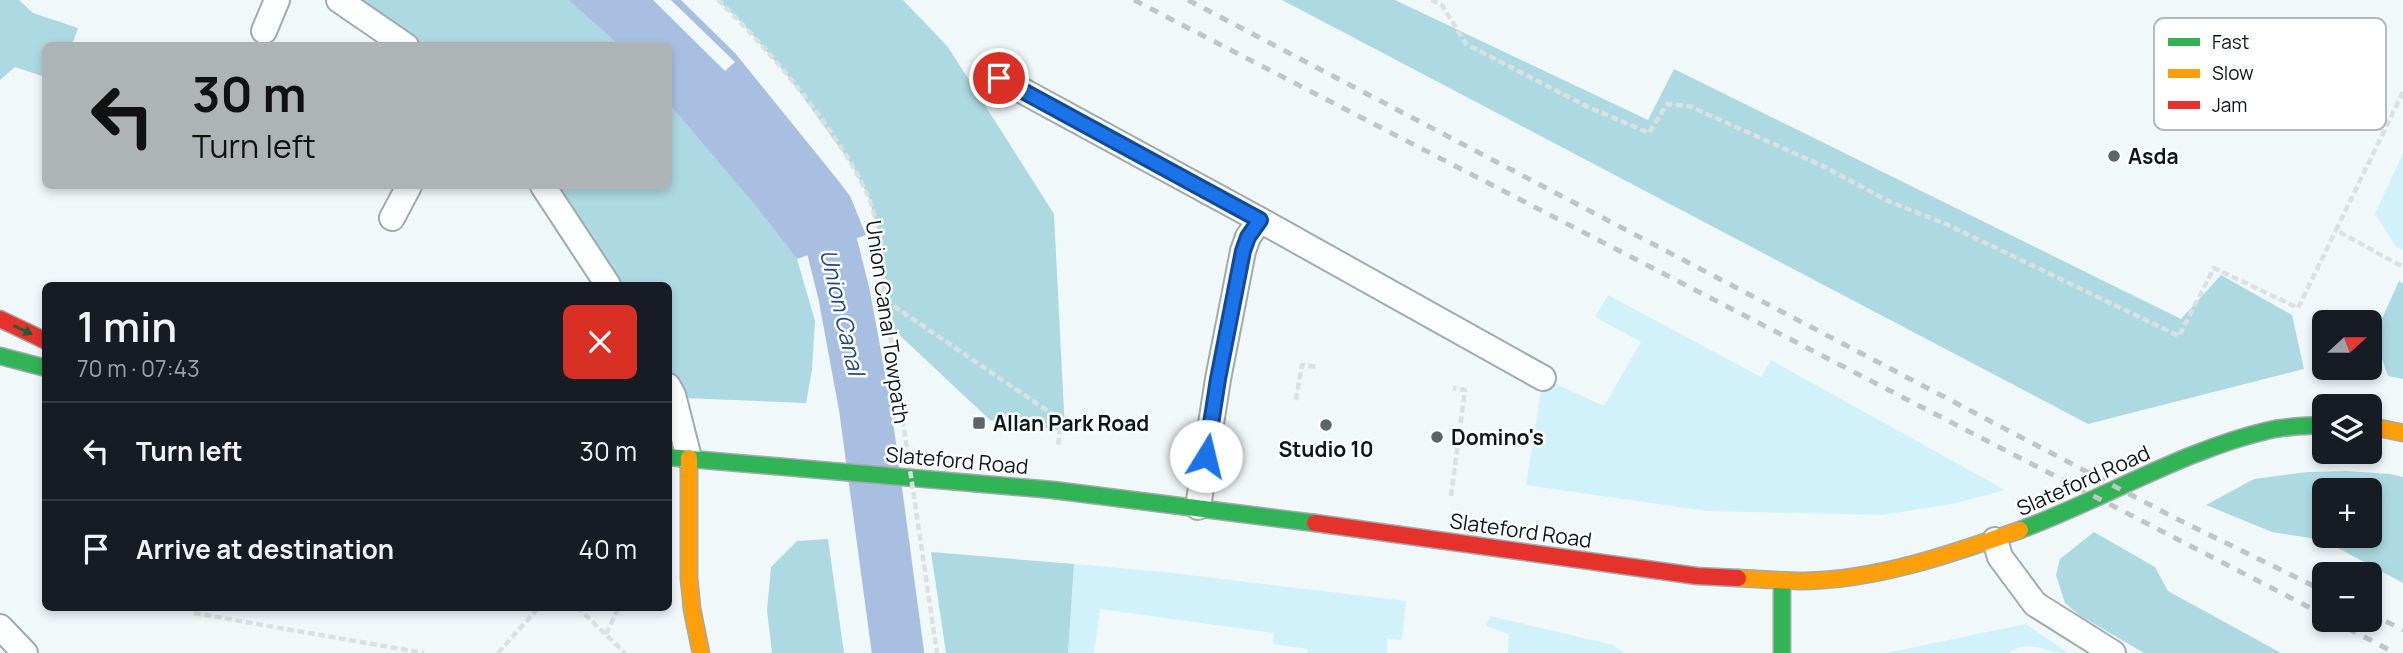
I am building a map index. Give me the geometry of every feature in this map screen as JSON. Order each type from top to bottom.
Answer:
[{"type":"main road","points":[[0,319],[42,339]]},
{"type":"main road","points":[[0,356],[42,367]]},
{"type":"main road","name":"Slateford Road","points":[[679,458],[1053,490],[1198,507],[1709,577],[1782,581],[1835,579],[1955,553],[2063,514],[2206,450],[2272,429],[2312,426]]},
{"type":"main road","points":[[2382,429],[2403,433]]},
{"type":"main road","points":[[679,458],[692,609],[701,653]]},
{"type":"main road","points":[[1782,581],[1782,653]]},
{"type":"lane","points":[[264,31],[277,0]]},
{"type":"lane","points":[[339,0],[379,38]]},
{"type":"lane","points":[[999,78],[1260,220],[1543,379]]},
{"type":"lane","points":[[392,218],[407,189]]},
{"type":"lane","points":[[545,189],[606,282]]},
{"type":"lane","points":[[1198,507],[1218,379],[1243,251],[1248,237],[1260,220]]},
{"type":"lane","points":[[672,393],[679,458]]},
{"type":"lane","points":[[1995,540],[2000,557],[2035,604],[2113,653]]},
{"type":"lane","points":[[0,627],[25,653]]},
{"type":"path","name":"Union Canal Towpath","points":[[718,0],[743,24],[787,75],[844,154],[869,198],[878,232],[885,300],[937,653]]},
{"type":"path","points":[[1431,0],[1441,5],[1466,44],[1588,107],[1649,133],[1667,104],[1689,106],[1823,166],[1888,201],[1946,224],[2179,336],[2214,268],[2298,308],[2385,130]]},
{"type":"path","points":[[2386,127],[2403,92]]},
{"type":"path","points":[[2336,230],[2403,267]]},
{"type":"path","points":[[885,300],[1061,420]]},
{"type":"path","points":[[1296,400],[1302,365],[1318,367]]},
{"type":"path","points":[[1446,541],[1465,390],[1453,388]]},
{"type":"path","points":[[498,653],[535,611]]},
{"type":"path","points":[[583,611],[625,653]]},
{"type":"path","points":[[606,634],[617,611]]},
{"type":"path","points":[[194,613],[424,653]]},
{"type":"shaded area","points":[[0,0],[19,0],[33,13],[78,28],[73,42],[42,42],[42,76],[15,67],[0,80]]},
{"type":"shaded area","points":[[361,0],[568,0],[616,42],[412,42]]},
{"type":"shaded area","points":[[568,0],[681,0],[735,53],[837,179],[850,196],[866,235],[797,259],[672,108],[672,42],[616,42]]},
{"type":"shaded area","points":[[718,0],[903,0],[948,47],[1054,214],[1065,431],[990,420],[894,330],[878,232],[869,198],[852,165],[787,75],[743,24]]},
{"type":"shaded area","points":[[1282,0],[1395,0],[1648,120],[1674,69],[2181,319],[2221,275],[2292,315],[2304,369],[2088,424]]},
{"type":"shaded area","points":[[672,108],[797,259],[815,321],[812,370],[806,403],[684,398],[672,373],[672,282],[620,282],[555,189],[672,189]]},
{"type":"shaded area","points":[[2403,153],[2403,250],[2396,247],[2375,214]]},
{"type":"shaded area","points":[[2399,281],[2403,284],[2403,379],[2388,376],[2382,359],[2382,318]]},
{"type":"shaded area","points":[[1608,295],[1761,377],[1771,360],[2005,490],[1951,504],[1882,515],[1707,511],[1526,485],[1543,378],[1604,406],[1641,342],[1595,317]]},
{"type":"shaded area","points":[[2347,471],[2403,477],[2403,583],[2382,572],[2382,562],[2364,562],[2338,548],[2382,548],[2382,478],[2312,478],[2312,538],[2272,532],[2206,505],[2254,479],[2308,472]]},
{"type":"shaded area","points":[[2094,532],[2155,567],[2168,591],[2281,653],[2144,653],[2079,615],[2065,603],[2056,575],[2060,559]]},
{"type":"shaded area","points":[[828,539],[844,653],[772,653],[767,610],[771,567],[797,541]]},
{"type":"shaded area","points":[[931,552],[1074,564],[1068,653],[946,653]]},
{"type":"shaded area","points":[[1074,564],[1406,601],[1402,640],[1387,639],[1387,653],[1307,653],[1307,649],[1273,644],[1274,633],[1100,609],[1094,653],[1068,653]]},
{"type":"shaded area","points":[[1490,616],[1613,645],[1624,653],[1508,653],[1509,634],[1486,626]]},
{"type":"shaded area","points":[[2026,624],[2068,653],[2032,646],[2008,653],[1885,653]]},
{"type":"pier","points":[[653,0],[671,0],[735,62],[725,71]]},
{"type":"waterway","name":"Union Canal","points":[[794,187],[832,246],[844,294],[865,408],[898,653]]},
{"type":"railway","points":[[1134,0],[2312,609]]},
{"type":"railway","points":[[1188,0],[2175,518],[2312,585]]},
{"type":"railway","points":[[2382,619],[2403,630]]},
{"type":"railway","points":[[2355,632],[2395,653]]},
{"type":"traffic: fast","points":[[0,356],[42,367]]},
{"type":"traffic: fast","points":[[2020,530],[2206,450],[2270,430],[2312,426]]},
{"type":"traffic: fast","points":[[672,457],[1053,490],[1315,523]]},
{"type":"traffic: fast","points":[[1782,581],[1782,653]]},
{"type":"traffic: slow","points":[[2382,429],[2403,433]]},
{"type":"traffic: slow","points":[[689,458],[689,578],[701,653]]},
{"type":"traffic: slow","points":[[1738,578],[1803,581],[1858,576],[1913,564],[2020,530]]},
{"type":"traffic: jam","points":[[0,319],[42,339]]},
{"type":"traffic: jam","points":[[1315,523],[1697,576],[1738,578]]},
{"type":"place","name":"Asda","points":[[2114,156]]},
{"type":"place","name":"Allan Park Road","points":[[979,423]]},
{"type":"place","name":"Studio 10","points":[[1326,425]]},
{"type":"place","name":"Domino's","points":[[1437,437]]},
{"type":"route","points":[[999,78],[1260,220],[1248,237],[1243,251],[1206,456]]}]
